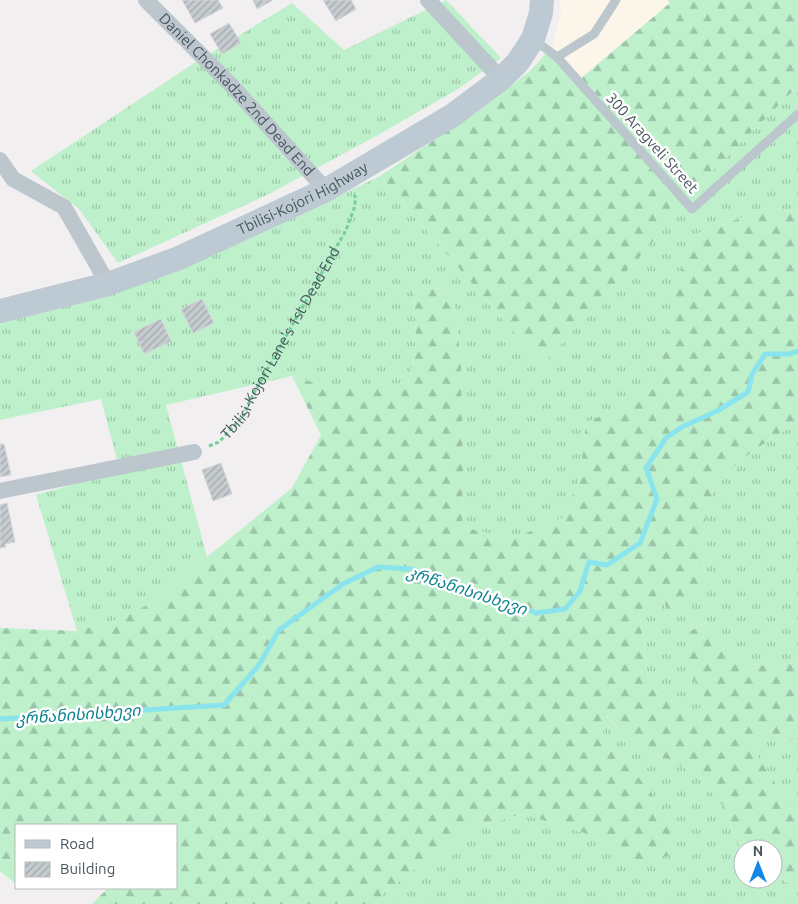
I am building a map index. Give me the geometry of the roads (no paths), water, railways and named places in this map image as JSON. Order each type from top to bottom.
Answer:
[{"type":"main road","name":"Tbilisi-Kojori Highway","points":[[0,311],[108,284],[178,258],[326,190],[453,115],[501,79],[518,62],[533,39],[542,0]]},
{"type":"street","name":"Daniel Chonkadze 2nd Dead End","points":[[146,0],[233,86],[326,190]]},
{"type":"street","points":[[428,0],[501,79]]},
{"type":"street","points":[[0,160],[6,178],[64,207],[108,284]]},
{"type":"street","points":[[0,491],[194,452]]},
{"type":"lane","points":[[533,39],[557,57],[594,34],[616,0]]},
{"type":"lane","name":"300 Aragveli Street","points":[[557,57],[692,209],[798,114]]},
{"type":"waterway","name":"კრწანისისხევი","points":[[0,719],[224,705],[259,665],[279,630],[343,584],[378,567],[411,569],[442,580],[479,598],[506,600],[536,613],[565,609],[580,591],[589,562],[607,565],[640,543],[657,499],[646,468],[666,438],[682,427],[717,411],[748,392],[752,374],[765,354],[789,354],[798,351]]}]
